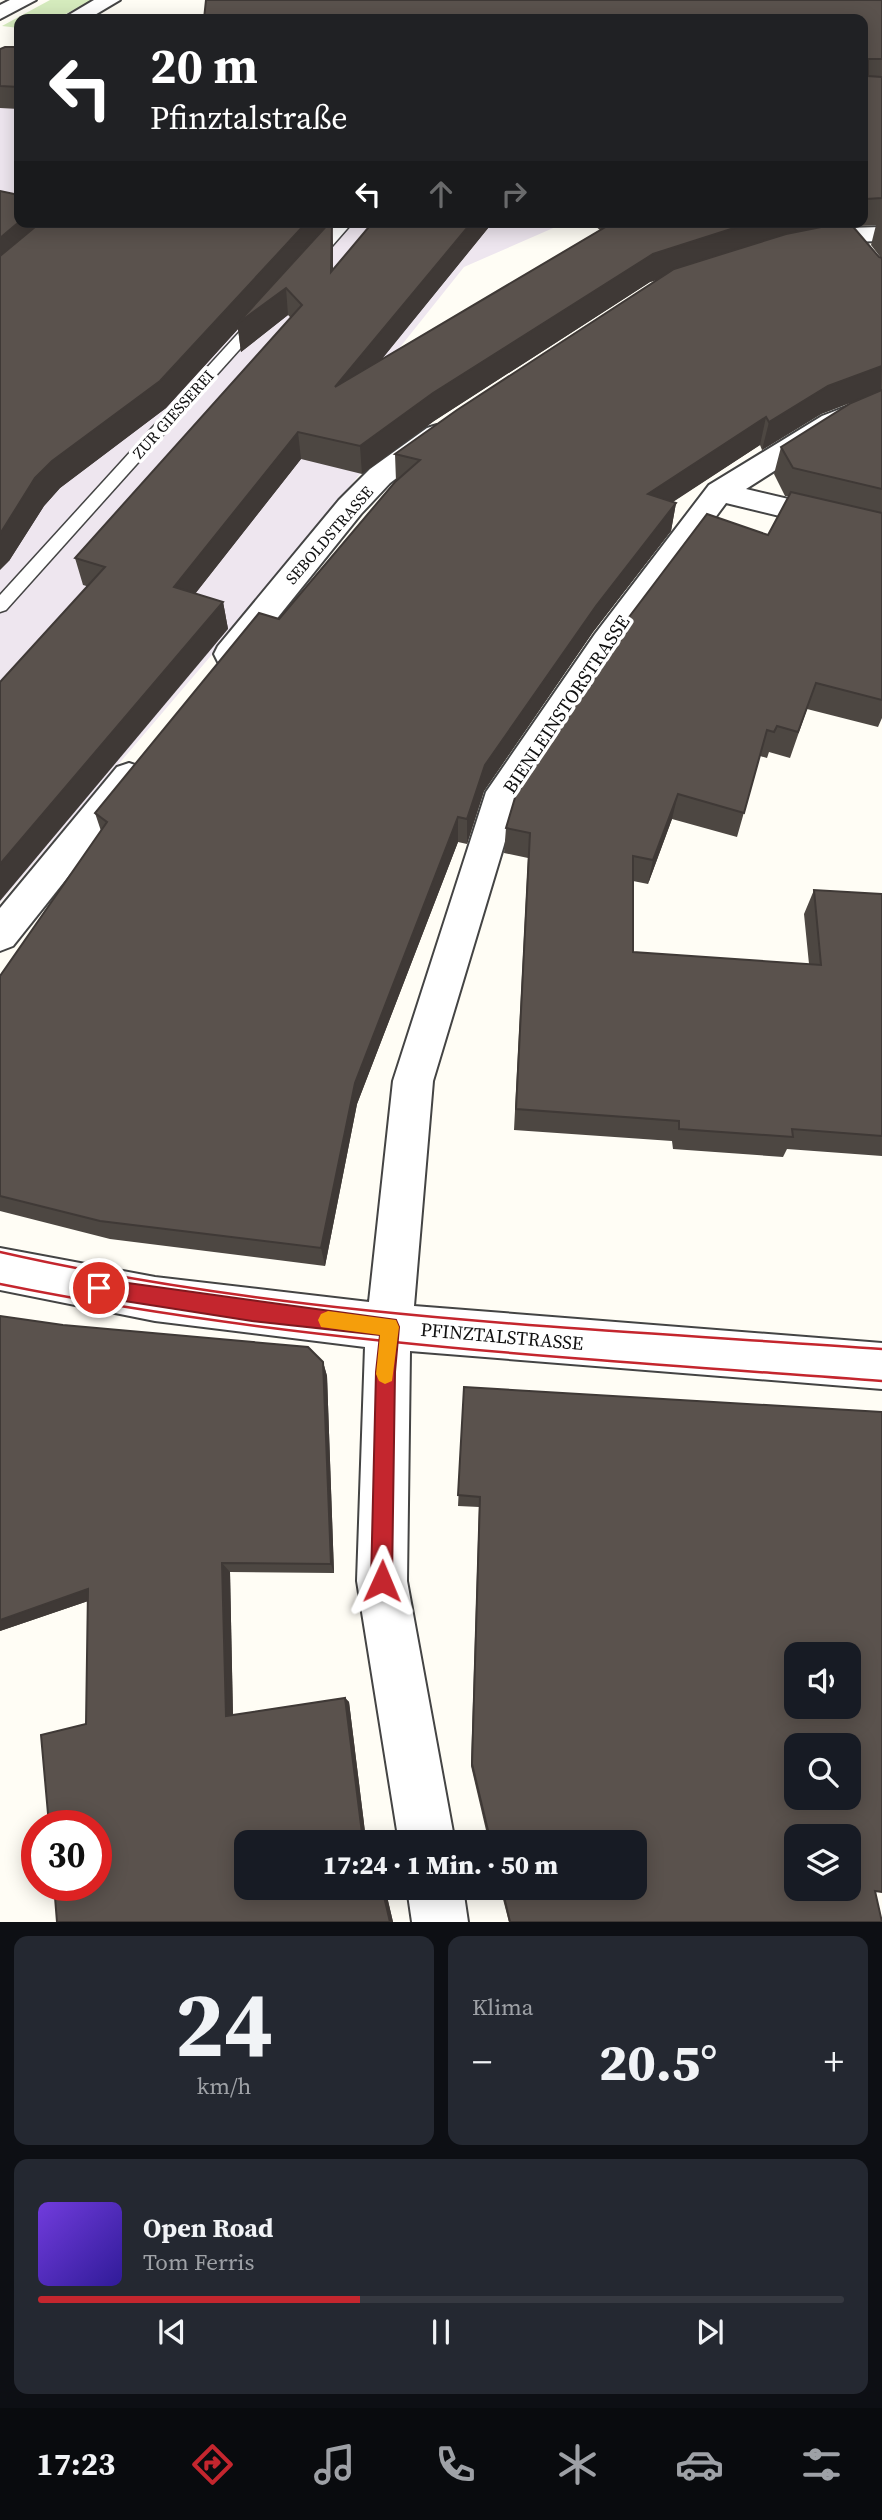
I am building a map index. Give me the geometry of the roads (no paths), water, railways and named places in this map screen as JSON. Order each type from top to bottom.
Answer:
[{"type":"street","points":[[0,13],[26,0]]},
{"type":"street","points":[[82,14],[110,0]]},
{"type":"street","points":[[785,252],[882,234]]},
{"type":"street","name":"BIENLEINSTORSTRASSE","points":[[425,1830],[382,1581],[385,1372],[413,1082],[499,803],[606,642],[719,492],[832,422],[882,401]]},
{"type":"street","name":"SEBOLDSTRASSE","points":[[211,676],[350,506],[380,476],[466,415]]},
{"type":"street","points":[[719,492],[882,531]]},
{"type":"street","points":[[0,935],[151,750]]},
{"type":"street","name":"PFINZTALSTRASSE","points":[[0,1269],[145,1297],[390,1327],[882,1366]]},
{"type":"street","points":[[437,1900],[440,1922]]},
{"type":"lane","points":[[301,272],[341,228]]},
{"type":"lane","name":"ZUR GIESSEREI","points":[[0,606],[270,307]]},
{"type":"tram line","points":[[0,1252],[218,1292],[328,1306],[549,1326],[882,1349]]},
{"type":"tram line","points":[[0,1284],[109,1304],[329,1335],[550,1356],[882,1381]]}]
